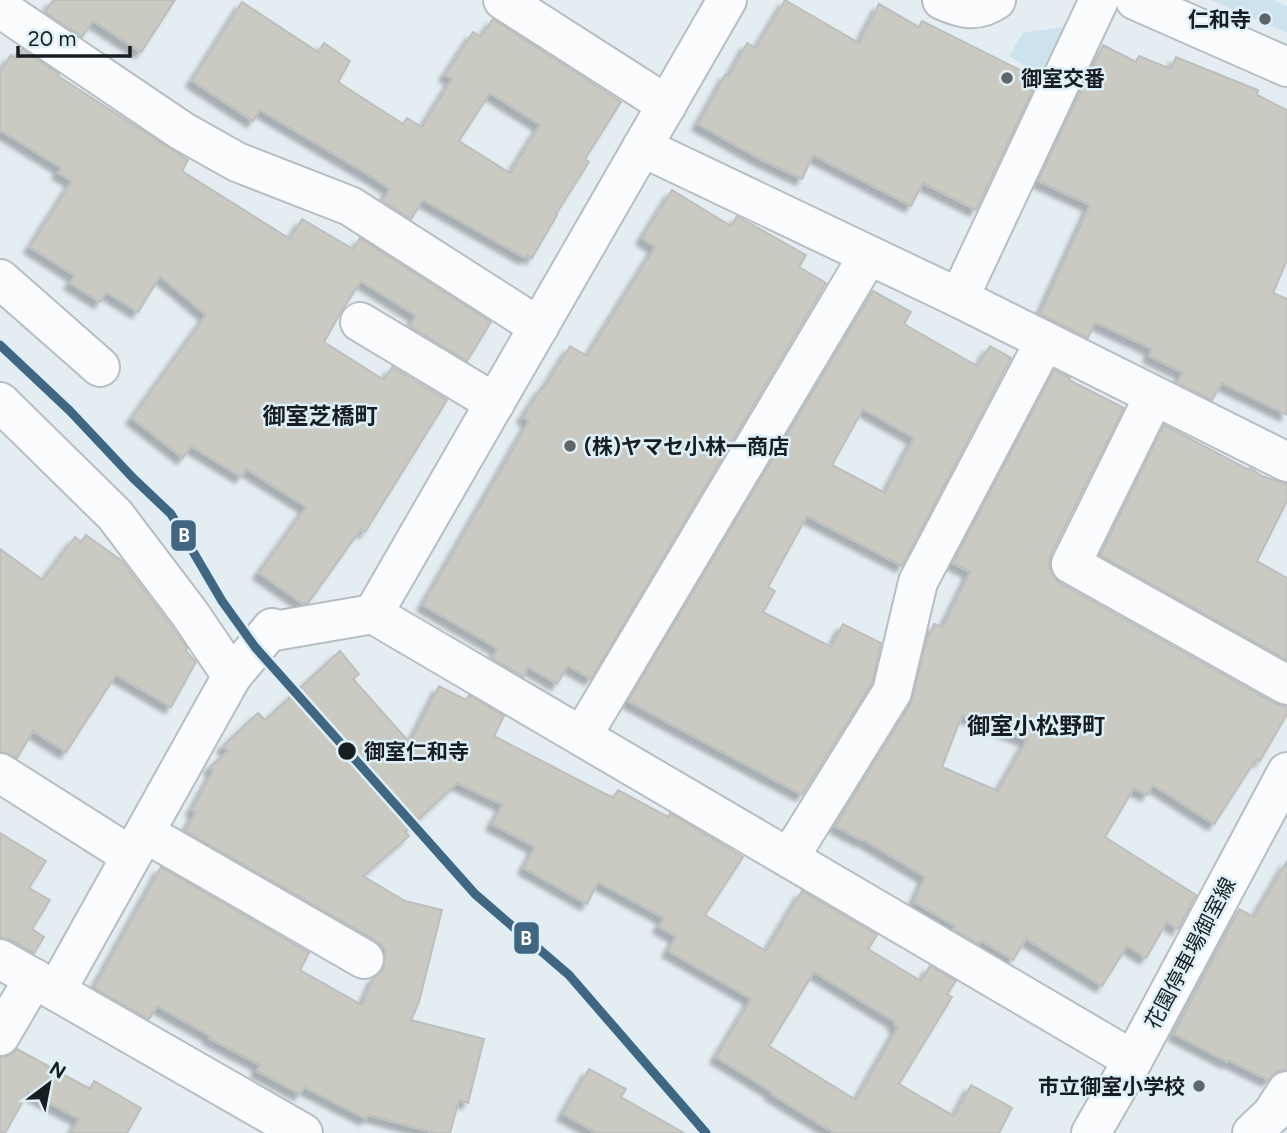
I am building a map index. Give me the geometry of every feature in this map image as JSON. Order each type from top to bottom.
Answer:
[{"type":"street","points":[[503,0],[667,106]]},
{"type":"street","points":[[373,614],[727,0]]},
{"type":"street","points":[[942,0],[962,9],[984,9],[996,0]]},
{"type":"street","points":[[959,298],[1099,0]]},
{"type":"street","points":[[1135,0],[1287,67]]},
{"type":"street","points":[[0,8],[182,131],[237,162],[350,205],[538,327]]},
{"type":"street","points":[[642,147],[959,298],[1287,462]]},
{"type":"street","points":[[582,736],[868,256]]},
{"type":"street","points":[[0,279],[100,367]]},
{"type":"street","points":[[360,322],[495,403]]},
{"type":"street","points":[[789,858],[892,692],[918,582],[1045,341]]},
{"type":"street","points":[[1154,396],[1071,564],[1287,685]]},
{"type":"street","points":[[0,402],[115,515],[190,614],[232,676]]},
{"type":"street","points":[[0,1035],[45,984],[138,844],[232,676],[272,628],[274,631],[373,614],[1133,1060]]},
{"type":"street","name":"花園停車場御室線","points":[[1091,1133],[1287,772]]},
{"type":"street","points":[[0,773],[364,959]]},
{"type":"street","points":[[0,958],[295,1131]]},
{"type":"shaded area","name":"仁和寺","points":[[1210,0],[1273,0],[1287,6],[1287,33]]},
{"type":"shaded area","points":[[1076,25],[1046,78],[1009,56],[1023,33]]},
{"type":"building","points":[[53,0],[175,0],[141,52],[93,21],[82,37],[45,12]]},
{"type":"building","points":[[785,0],[859,43],[879,4],[919,27],[922,21],[1038,79],[976,210],[923,183],[911,206],[813,155],[802,179],[698,124],[747,43],[756,48]]},
{"type":"building","points":[[242,2],[318,52],[324,43],[350,61],[338,82],[403,124],[407,118],[422,127],[452,79],[445,75],[473,32],[481,37],[493,19],[621,102],[585,159],[589,162],[532,258],[527,255],[525,258],[423,200],[411,219],[383,201],[390,189],[372,177],[260,110],[253,121],[192,81]],"holes":[[[490,93],[540,125],[510,173],[459,141]]]},
{"type":"building","points":[[1103,45],[1136,62],[1139,56],[1171,69],[1176,57],[1258,90],[1257,95],[1287,110],[1287,260],[1273,293],[1287,299],[1287,415],[1222,383],[1212,400],[1177,383],[1183,373],[1149,356],[1152,349],[1095,322],[1088,338],[1040,314],[1090,205],[1038,181]]},
{"type":"building","points":[[22,49],[59,74],[58,76],[188,160],[182,171],[290,239],[302,219],[353,249],[360,238],[491,322],[467,361],[410,326],[416,316],[361,281],[342,310],[324,342],[384,380],[392,367],[447,400],[365,532],[361,529],[308,603],[303,604],[259,573],[306,507],[246,469],[241,477],[191,446],[183,458],[132,418],[206,315],[160,276],[138,312],[106,292],[100,302],[70,283],[75,276],[30,247],[72,181],[58,173],[61,168],[0,130],[0,72],[11,55],[16,59]]},
{"type":"building","points":[[672,190],[731,226],[737,216],[806,255],[799,267],[826,283],[591,679],[568,666],[557,684],[528,667],[523,677],[492,658],[498,649],[423,605],[529,421],[523,417],[542,387],[544,388],[570,346],[587,356],[655,247],[642,238]]},
{"type":"building","points":[[873,291],[911,312],[904,324],[977,366],[990,346],[1011,358],[902,566],[807,516],[768,587],[775,591],[763,612],[831,647],[843,624],[881,643],[872,683],[802,795],[628,701]],"holes":[[[863,409],[914,438],[885,493],[832,465]]]},
{"type":"building","points":[[1054,370],[1124,408],[1051,554],[1049,566],[1053,576],[1060,583],[1276,704],[1287,707],[1287,714],[1260,761],[1256,759],[1214,824],[1153,785],[1147,795],[1134,788],[1105,837],[1196,895],[1178,929],[1167,922],[1146,958],[1127,946],[1102,986],[1026,939],[1013,960],[981,941],[979,944],[953,929],[955,926],[914,902],[925,877],[835,826],[911,703],[925,646],[934,624],[943,627],[970,572],[953,563]],"holes":[[[962,715],[1027,740],[998,791],[942,767]]]},
{"type":"building","points":[[1164,425],[1249,470],[1250,468],[1262,476],[1287,484],[1287,501],[1257,561],[1287,578],[1287,660],[1100,555]]},
{"type":"building","points":[[86,535],[122,561],[196,662],[171,707],[116,675],[66,752],[33,731],[17,758],[0,751],[0,549],[43,580],[75,537],[81,542]]},
{"type":"building","points":[[340,651],[359,674],[353,679],[410,743],[439,686],[466,700],[469,695],[504,716],[494,736],[613,798],[618,790],[668,817],[670,813],[743,857],[705,915],[766,951],[802,891],[877,935],[868,949],[921,981],[930,966],[956,981],[947,994],[952,997],[899,1084],[954,1116],[971,1085],[1012,1108],[999,1133],[834,1133],[771,1094],[772,1092],[716,1057],[751,999],[668,951],[676,937],[659,927],[664,918],[598,882],[587,904],[524,868],[535,847],[492,824],[503,805],[457,783],[405,832],[409,836],[363,876],[405,901],[442,910],[419,1002],[411,1020],[484,1039],[468,1103],[459,1100],[450,1133],[435,1133],[368,1115],[366,1119],[304,1087],[300,1094],[257,1071],[260,1065],[157,1006],[149,1019],[94,988],[161,867],[309,953],[300,970],[362,1005],[374,978],[383,969],[386,950],[375,940],[185,831],[196,812],[192,810],[213,771],[210,767],[228,751],[223,746],[258,713],[265,720]],"holes":[[[814,972],[895,1022],[894,1025],[898,1027],[856,1100],[769,1046]]]},
{"type":"building","points":[[0,833],[46,861],[29,888],[50,900],[32,929],[44,937],[34,953],[0,937]]},
{"type":"building","points":[[1287,861],[1287,1069],[1277,1072],[1268,1080],[1174,1034],[1239,909],[1254,917]]},
{"type":"building","points":[[17,1049],[90,1089],[94,1081],[141,1108],[127,1133],[71,1133],[79,1119],[28,1092],[5,1133],[0,1133],[0,1058]]},
{"type":"building","points":[[589,1069],[626,1089],[621,1097],[684,1133],[597,1133],[563,1114]]},
{"type":"transit line","name":"B","points":[[0,345],[70,411],[171,514],[222,601],[255,647],[475,894],[569,975],[706,1133]]},
{"type":"place","name":"仁和寺","points":[[1265,19]]},
{"type":"place","name":"御室交番","points":[[1007,78]]},
{"type":"place","name":"(株)ヤマセ小林一商店","points":[[570,446]]},
{"type":"place","name":"御室仁和寺","points":[[347,751]]},
{"type":"place","name":"市立御室小学校","points":[[1199,1086]]},
{"type":"district","name":"御室芝橋町","points":[[320,416]]},
{"type":"district","name":"御室小松野町","points":[[1036,726]]}]
